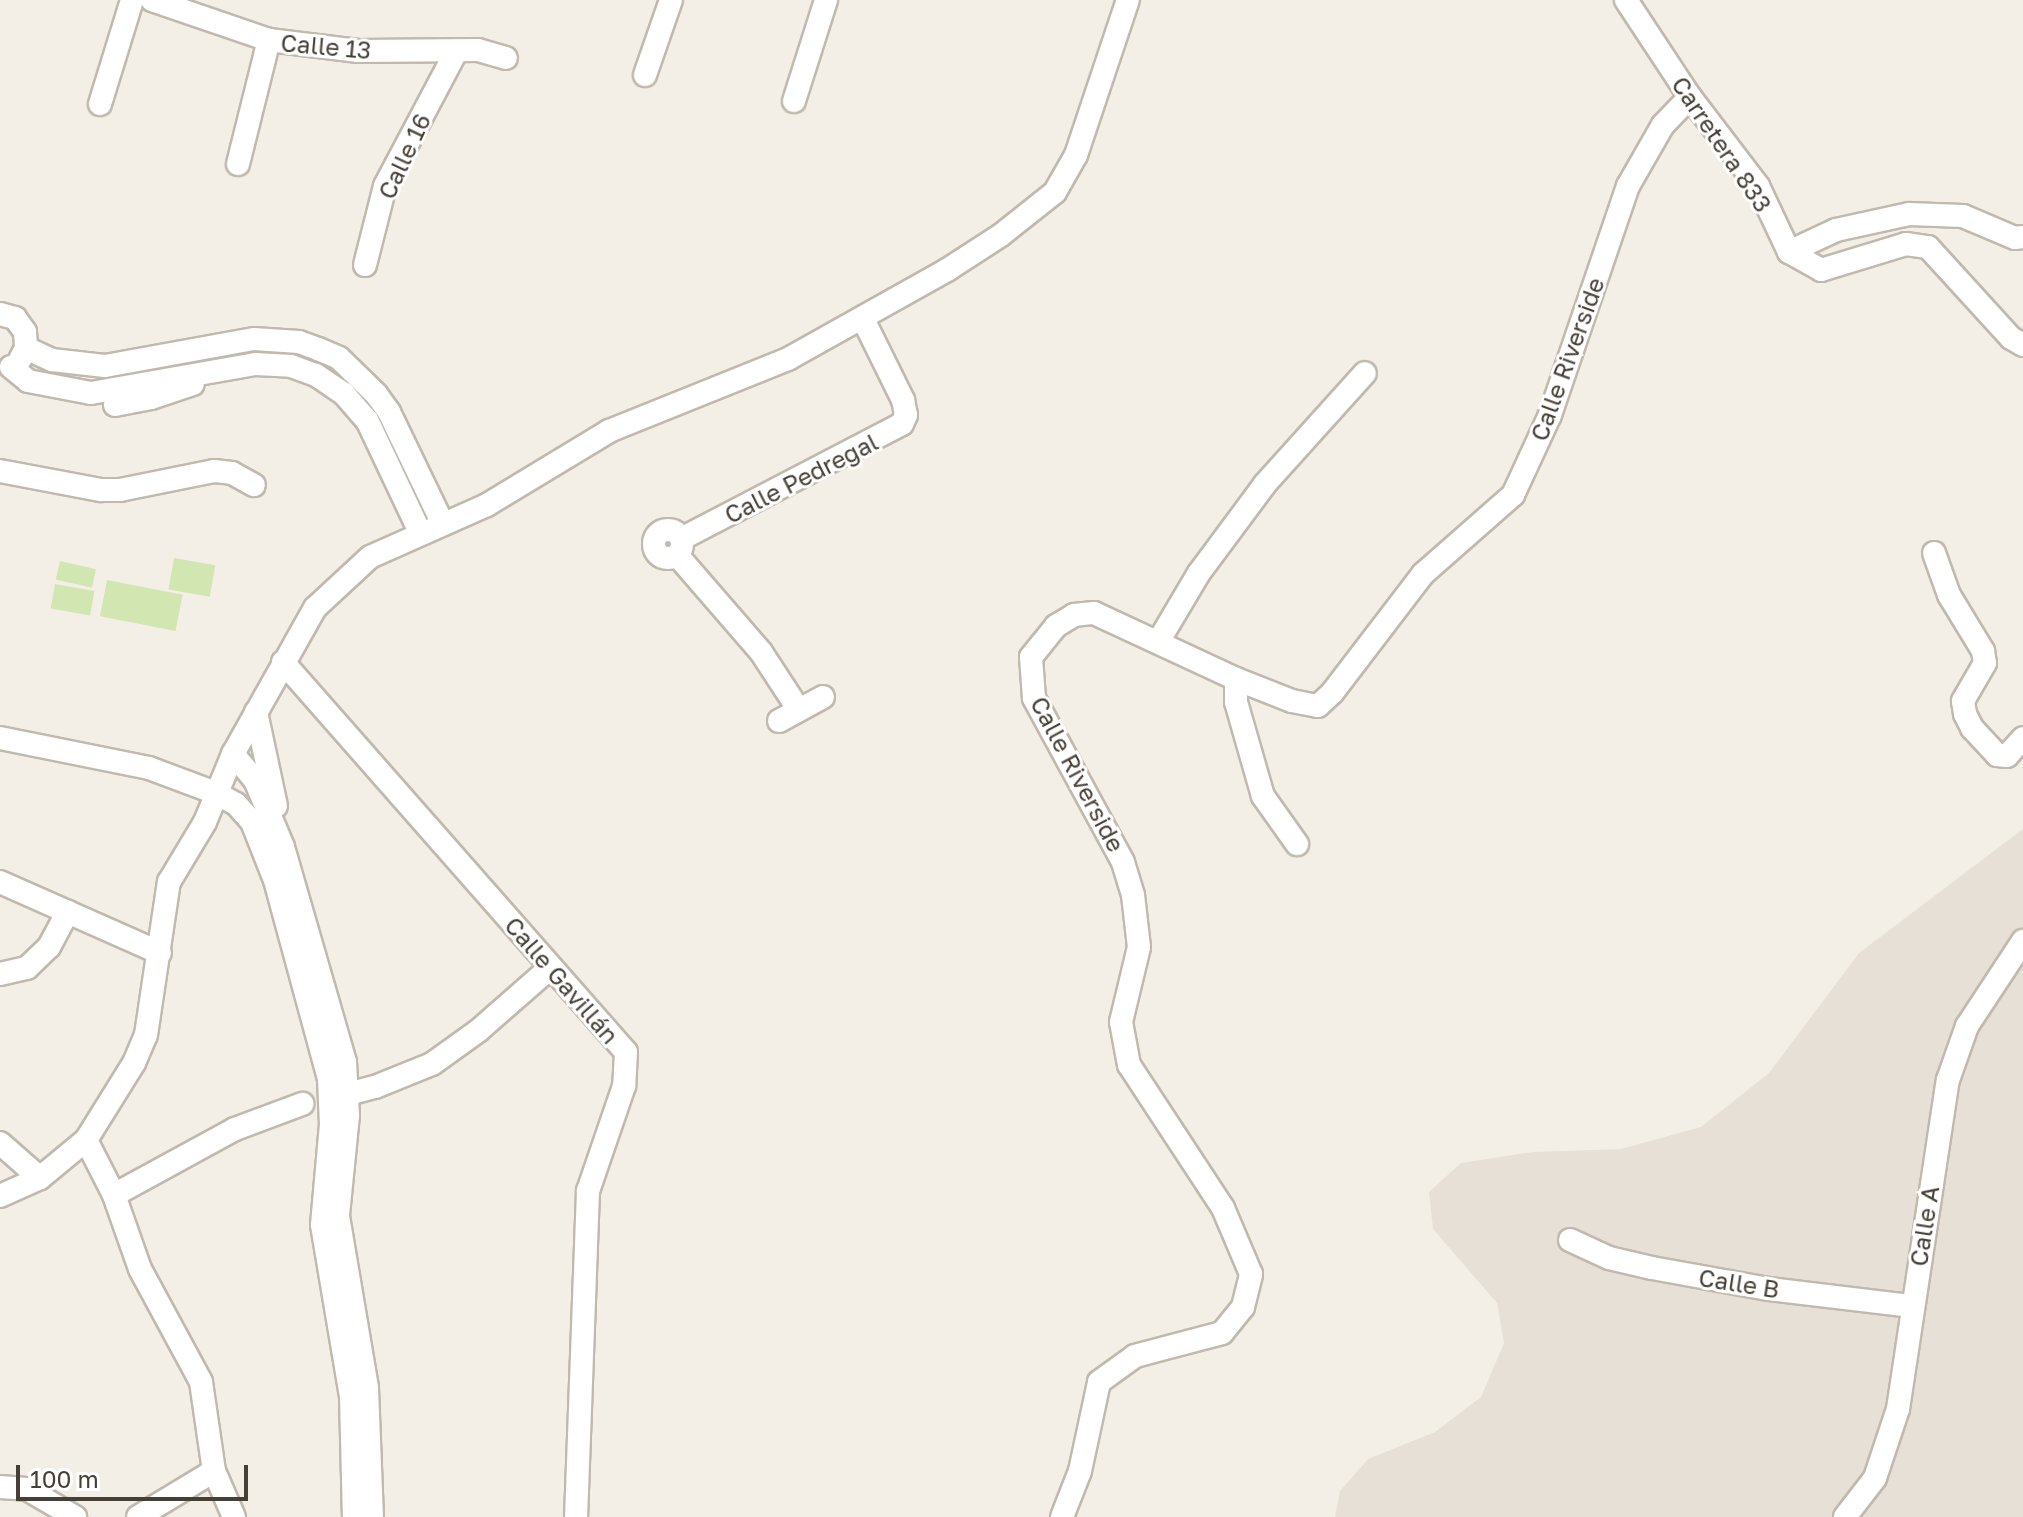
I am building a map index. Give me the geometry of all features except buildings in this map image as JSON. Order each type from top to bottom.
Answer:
[{"type":"street","points":[[100,104],[132,0]]},
{"type":"street","name":"Calle 13","points":[[152,0],[269,40],[358,51],[478,50],[506,58]]},
{"type":"street","points":[[645,75],[671,0]]},
{"type":"street","points":[[794,101],[826,0]]},
{"type":"street","points":[[0,1196],[40,1178],[86,1140],[134,1063],[146,1035],[169,882],[205,822],[230,762],[315,608],[370,557],[487,505],[609,431],[788,359],[863,319],[1001,235],[1055,192],[1076,155],[1128,0]]},
{"type":"street","name":"Carretera 833","points":[[1626,0],[1690,97],[1758,186],[1789,252]]},
{"type":"street","points":[[238,164],[269,40]]},
{"type":"street","name":"Calle 16","points":[[365,265],[385,186],[456,52]]},
{"type":"street","name":"Calle Riverside","points":[[1062,1517],[1080,1471],[1099,1382],[1135,1356],[1222,1333],[1243,1307],[1251,1274],[1223,1208],[1129,1065],[1121,1022],[1139,947],[1139,918],[1123,862],[1034,698],[1031,657],[1056,626],[1074,615],[1094,613],[1236,679],[1292,701],[1318,706],[1332,693],[1423,574],[1513,495],[1550,415],[1628,186],[1663,125],[1690,97]]},
{"type":"street","points":[[1789,252],[1836,230],[1909,214],[1963,216],[2015,238],[2023,237]]},
{"type":"street","points":[[1789,252],[1821,270],[1906,244],[1928,247],[2011,338],[2023,345]]},
{"type":"street","points":[[0,314],[21,324],[26,348],[8,373],[91,393],[255,364],[291,366],[316,375],[344,394],[367,420],[421,534]]},
{"type":"street","name":"Calle Pedregal","points":[[799,710],[761,652],[679,547],[902,424],[906,415],[903,400],[863,319]]},
{"type":"street","points":[[26,348],[52,360],[105,366],[254,339],[299,342],[318,349],[339,358],[376,394],[389,412],[443,524]]},
{"type":"street","points":[[1158,642],[1199,573],[1265,484],[1365,373]]},
{"type":"street","points":[[0,471],[101,490],[120,490],[214,471],[232,473],[254,485]]},
{"type":"street","points":[[1934,553],[1949,595],[1983,651],[1985,663],[1963,701],[1965,714],[1972,728],[1997,755],[2007,756],[2023,738]]},
{"type":"street","name":"Calle Gavillán","points":[[283,662],[626,1052],[624,1086],[588,1191],[576,1517]]},
{"type":"street","points":[[1236,679],[1236,702],[1263,796],[1297,844]]},
{"type":"street","points":[[779,721],[823,697]]},
{"type":"street","points":[[256,712],[274,851]]},
{"type":"street","points":[[0,738],[149,768],[216,793],[244,811],[274,851]]},
{"type":"street","points":[[230,762],[255,780],[339,1087],[338,1216],[367,1388],[372,1517]]},
{"type":"street","points":[[0,882],[160,953]]},
{"type":"street","points":[[0,974],[27,968],[49,947],[68,912]]},
{"type":"street","name":"Calle A","points":[[1845,1517],[1875,1478],[1898,1409],[1948,1080],[1967,1026],[2023,941]]},
{"type":"street","points":[[339,1087],[432,1064],[478,1031],[546,961]]},
{"type":"street","points":[[339,1087],[322,1225],[351,1397],[354,1517]]},
{"type":"street","points":[[114,1195],[235,1129],[302,1104]]},
{"type":"street","points":[[86,1140],[114,1195],[140,1269],[201,1382],[214,1471],[234,1517]]},
{"type":"street","points":[[0,1143],[40,1178]]},
{"type":"street","name":"Calle B","points":[[1570,1240],[1609,1258],[1652,1268],[1769,1289],[1912,1306]]},
{"type":"street","points":[[138,1517],[214,1471]]},
{"type":"street","points":[[0,1487],[27,1489],[75,1517]]},
{"type":"shaded area","points":[[2023,829],[2023,1517],[1335,1517],[1340,1491],[1368,1459],[1435,1432],[1481,1397],[1504,1343],[1497,1303],[1433,1229],[1429,1192],[1461,1163],[1533,1152],[1621,1149],[1701,1127],[1769,1073],[1859,953]]},
{"type":"green space","points":[[174,558],[215,565],[210,597],[168,590]]},
{"type":"green space","points":[[60,561],[96,569],[92,588],[56,580]]},
{"type":"green space","points":[[107,580],[183,595],[176,631],[100,616]]},
{"type":"green space","points":[[55,584],[94,591],[90,616],[51,609]]}]
